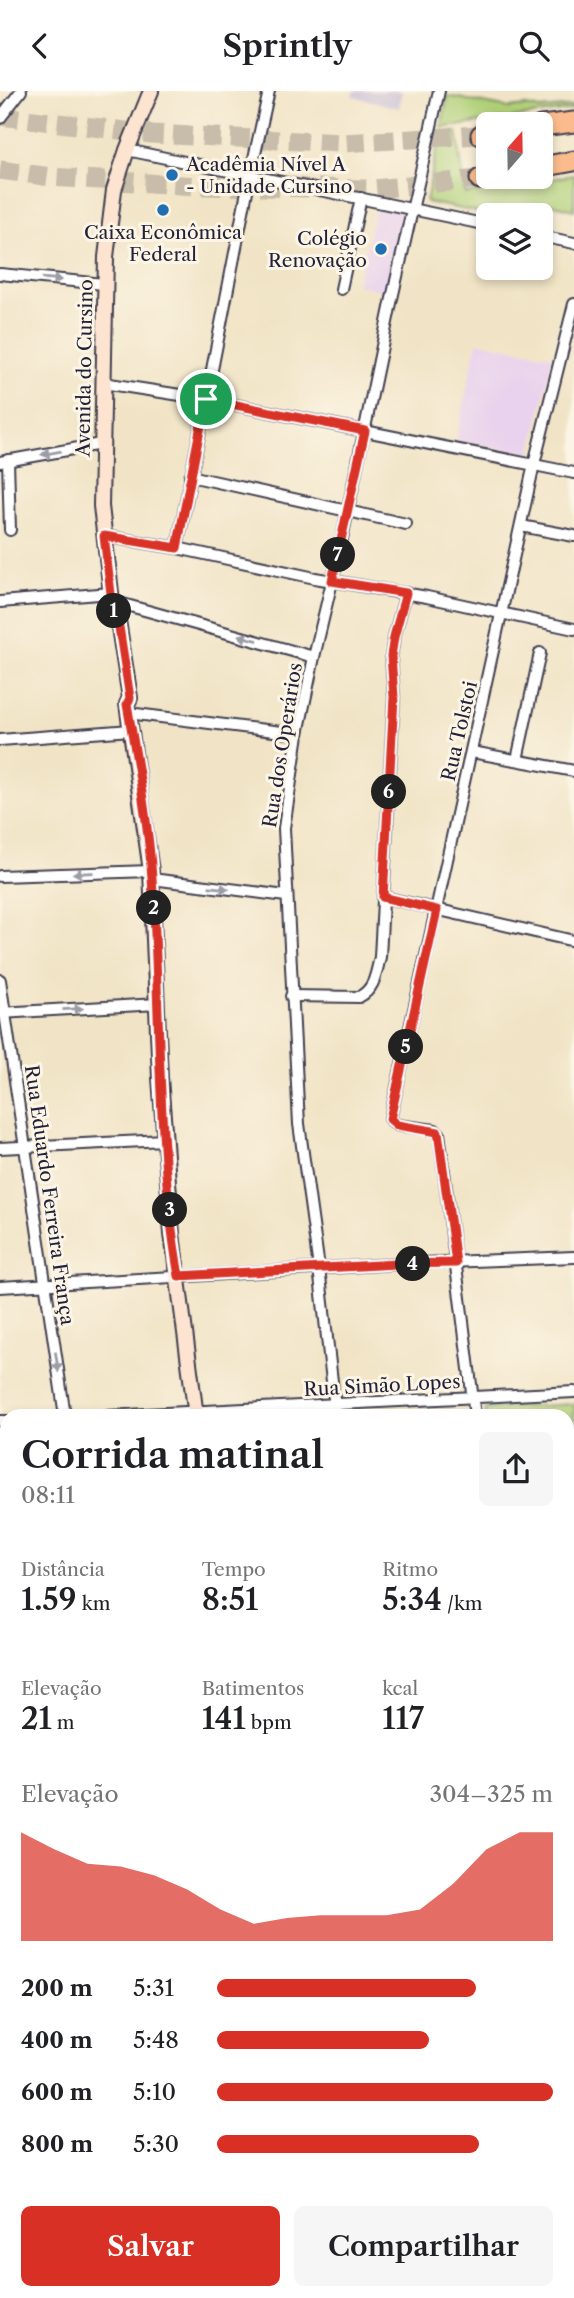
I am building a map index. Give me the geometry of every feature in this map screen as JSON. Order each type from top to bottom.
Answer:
[{"type":"highway","points":[[553,125],[574,122]]},
{"type":"highway","points":[[553,165],[574,161]]},
{"type":"main road","name":"Avenida do Cursino","points":[[151,91],[127,150],[114,190],[109,217],[104,284],[102,506],[112,601],[117,614],[130,698],[128,709],[152,875],[160,1078],[172,1234],[195,1409]]},
{"type":"street","points":[[0,118],[21,91]]},
{"type":"street","points":[[177,548],[269,91]]},
{"type":"street","name":"Rua dos Operários","points":[[335,1409],[299,1124],[284,828],[298,734],[314,657],[439,91]]},
{"type":"street","points":[[127,150],[476,222]]},
{"type":"street","points":[[341,289],[362,198]]},
{"type":"street","points":[[553,239],[574,243]]},
{"type":"street","points":[[0,274],[104,284]]},
{"type":"street","name":"Rua Tolstoi","points":[[456,1263],[439,1133],[435,1129],[397,1125],[390,1119],[534,464],[574,304]]},
{"type":"street","points":[[103,383],[206,399],[574,473]]},
{"type":"street","points":[[10,530],[4,461],[102,443]]},
{"type":"street","points":[[190,476],[406,524]]},
{"type":"street","points":[[521,526],[574,536]]},
{"type":"street","points":[[104,536],[406,593],[574,629]]},
{"type":"street","points":[[291,996],[359,997],[366,993],[375,977],[380,957],[394,697],[391,656],[406,593]]},
{"type":"street","points":[[0,602],[112,601],[314,657]]},
{"type":"street","points":[[517,760],[540,653]]},
{"type":"street","points":[[128,709],[298,734]]},
{"type":"street","points":[[0,740],[131,730]]},
{"type":"street","points":[[472,752],[574,771]]},
{"type":"street","points":[[0,876],[152,875],[286,896]]},
{"type":"street","points":[[383,897],[574,941]]},
{"type":"street","name":"Rua Eduardo Ferreira França","points":[[0,980],[64,1409]]},
{"type":"street","points":[[3,1013],[158,1004]]},
{"type":"street","points":[[0,1148],[165,1140]]},
{"type":"street","points":[[0,1287],[319,1268],[574,1257]]},
{"type":"street","points":[[456,1263],[474,1409]]},
{"type":"street","name":"Rua Simão Lopes","points":[[346,1409],[574,1392]]},
{"type":"shaded area","points":[[354,91],[402,91],[399,108],[352,96]]},
{"type":"shaded area","name":"Colégio Renovação","points":[[376,206],[404,213],[385,291],[357,285]]},
{"type":"shaded area","points":[[477,342],[553,356],[531,454],[456,441]]},
{"type":"green space","points":[[448,96],[509,108],[574,106],[574,109],[553,112],[476,112],[476,123],[441,128]]},
{"type":"green space","points":[[457,132],[465,194],[494,189],[553,189],[553,179],[574,175],[574,210],[553,203],[476,203],[476,212],[426,202],[440,134]]},
{"type":"green space","points":[[574,1404],[574,1409],[485,1409]]},
{"type":"tunnel","points":[[0,116],[152,134],[342,143],[476,135]]},
{"type":"tunnel","points":[[0,170],[51,177],[198,186],[373,189],[476,179]]},
{"type":"place","name":"Acadêmia Nível A - Unidade Cursino","points":[[172,175]]},
{"type":"place","name":"Caixa Econômica Federal","points":[[163,210]]},
{"type":"place","name":"Colégio Renovação","points":[[381,249]]},
{"type":"route","points":[[206,399],[365,431],[332,581],[406,593],[391,656],[394,697],[383,897],[437,910],[390,1119],[393,1124],[435,1129],[438,1132],[456,1263],[179,1276],[172,1234],[160,1078],[151,871],[127,704],[130,698],[117,614],[113,610],[104,536],[177,548],[206,399]]}]
